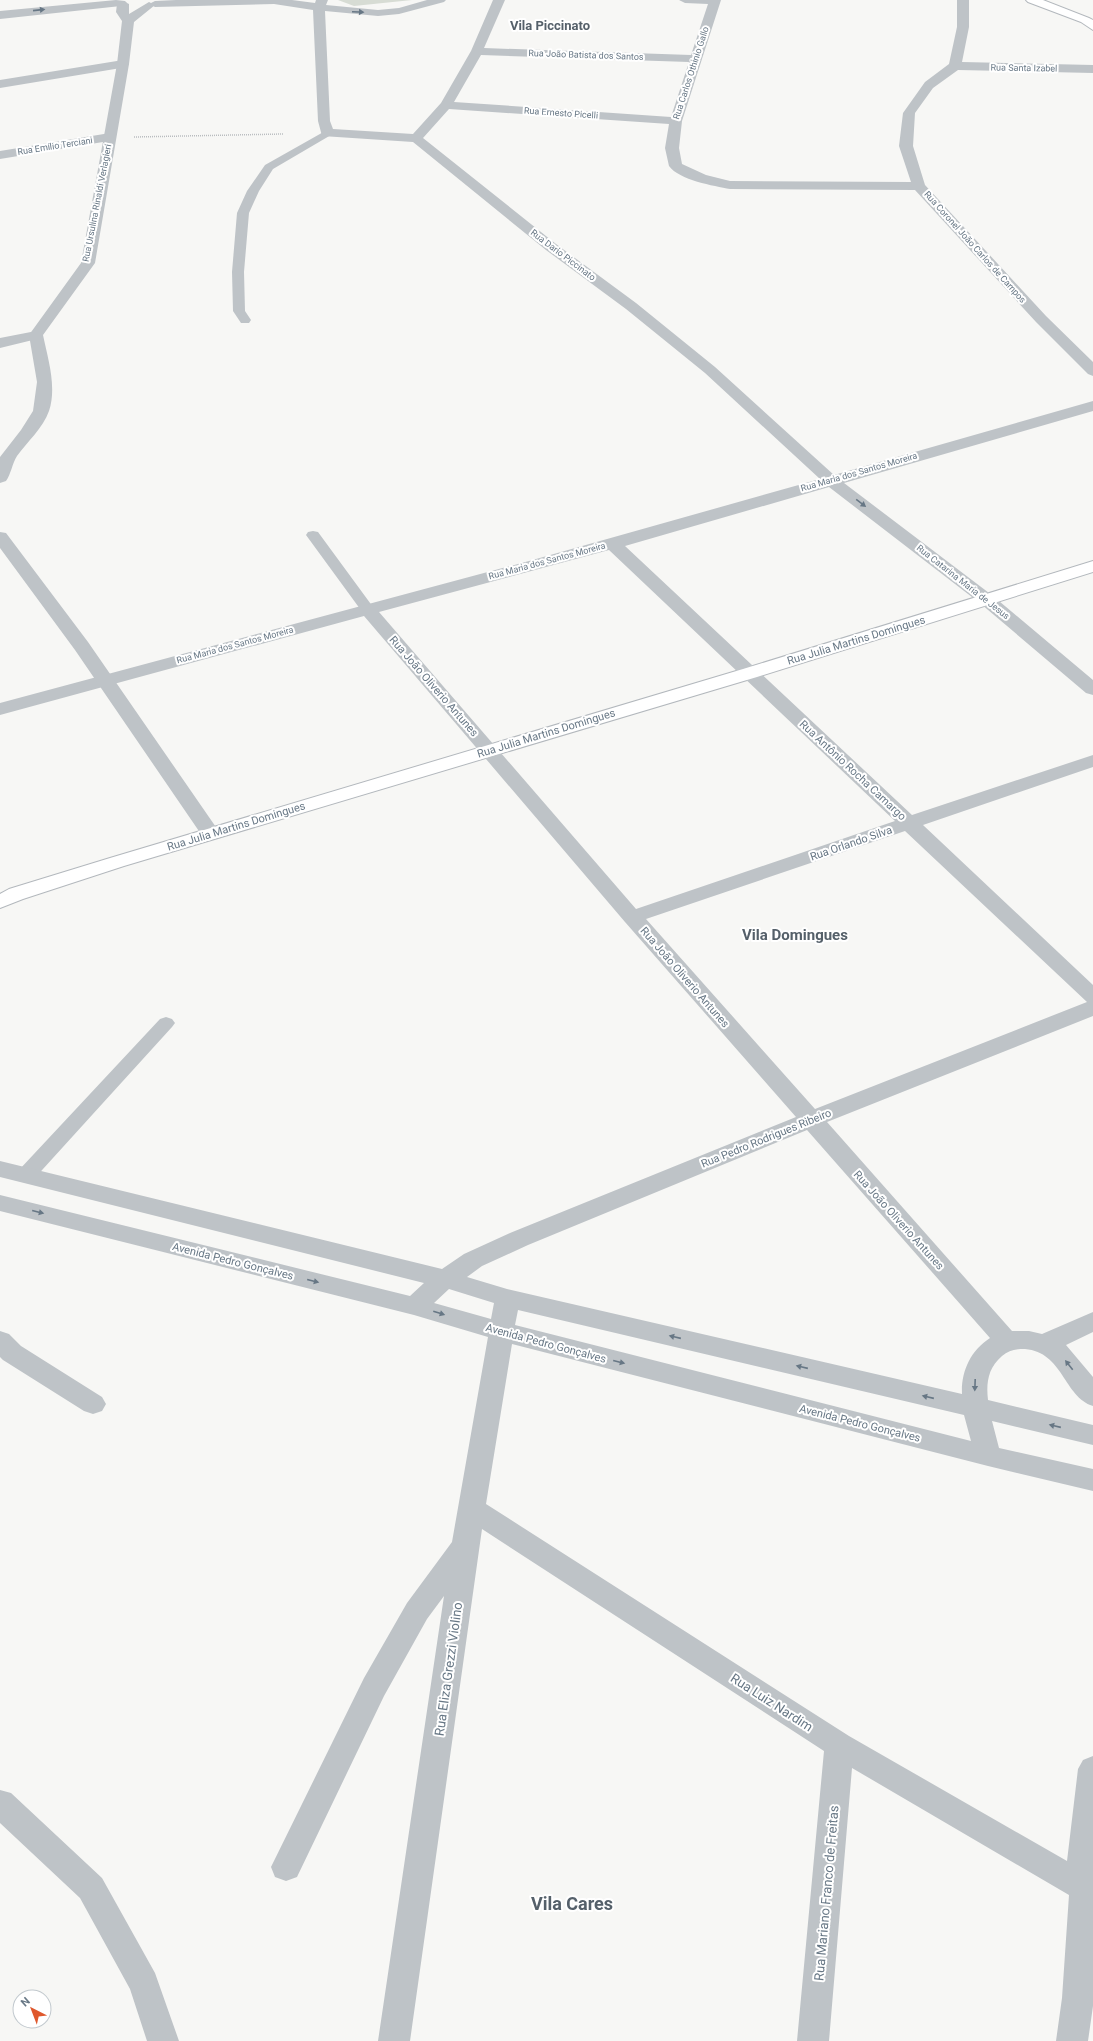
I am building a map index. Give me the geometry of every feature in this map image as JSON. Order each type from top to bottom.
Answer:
[{"type":"main road","points":[[1032,0],[1085,20],[1093,26]]},
{"type":"main road","name":"Rua Julia Martins Domingues","points":[[0,902],[16,894],[210,833],[750,673],[1093,566]]},
{"type":"street","points":[[0,15],[120,3],[274,1],[321,4],[354,12],[378,13],[398,11],[440,0]]},
{"type":"street","points":[[321,4],[324,121],[327,133],[416,138],[446,106],[477,50],[499,0]]},
{"type":"street","points":[[685,0],[715,1]]},
{"type":"street","points":[[955,66],[963,27],[963,0]]},
{"type":"street","name":"Rua Carlos Othinio Gallo","points":[[715,1],[676,121],[672,148],[676,166],[688,174],[704,180],[730,185],[919,186]]},
{"type":"street","points":[[0,4],[14,2]]},
{"type":"street","name":"Rua Ursulina Rinaldi Verlagieri","points":[[36,335],[88,263],[123,64],[128,21],[122,12],[120,3]]},
{"type":"street","points":[[128,21],[155,3]]},
{"type":"street","name":"Rua João Batista dos Santos","points":[[477,50],[696,59]]},
{"type":"street","points":[[0,84],[123,64]]},
{"type":"street","name":"Rua Santa Izabel","points":[[955,66],[1093,69]]},
{"type":"street","name":"Rua Coronel João Carlos de Campos","points":[[955,66],[929,85],[909,113],[906,146],[919,186],[1041,319],[1093,371]]},
{"type":"street","name":"Rua Ernesto Picelli","points":[[446,106],[676,121]]},
{"type":"street","name":"Rua Emílio Terciani","points":[[0,155],[110,137]]},
{"type":"street","name":"Rua Dario Piccinato","points":[[416,138],[550,247],[631,306],[710,370],[830,480]]},
{"type":"street","points":[[0,343],[36,335],[45,382],[41,411],[28,432],[4,459],[0,478]]},
{"type":"street","name":"Rua Maria dos Santos Moreira","points":[[0,709],[106,679],[612,544],[830,480],[1093,406]]},
{"type":"street","name":"Rua Catarina Maria de Jesus","points":[[830,480],[987,600],[1093,689]]},
{"type":"street","points":[[0,537],[32,577],[106,679],[210,833]]},
{"type":"street","name":"Rua Antônio Rocha Camargo","points":[[612,544],[910,823],[1093,997]]},
{"type":"street","name":"Rua João Oliverio Antunes","points":[[368,610],[490,750],[632,917],[1006,1340]]},
{"type":"street","name":"Rua Orlando Silva","points":[[632,917],[1093,761]]},
{"type":"street","name":"Rua Pedro Rodrigues Ribeiro","points":[[414,1306],[445,1278],[473,1260],[518,1239],[810,1120],[1093,1008]]},
{"type":"street","points":[[0,1169],[445,1278],[507,1298],[1093,1435]]},
{"type":"street","name":"Avenida Pedro Gonçalves","points":[[0,1203],[414,1306],[500,1331],[988,1456],[1093,1480]]},
{"type":"street","name":"Rua Eliza Grezzi Violino","points":[[394,2041],[465,1546],[500,1331],[507,1298]]},
{"type":"street","points":[[1044,1344],[1093,1321]]},
{"type":"street","points":[[988,1456],[974,1408],[976,1374],[988,1352],[1006,1340],[1025,1340],[1044,1344],[1059,1352],[1093,1396]]},
{"type":"street","points":[[0,1341],[12,1353],[93,1404]]},
{"type":"street","name":"Rua Luiz Nardim","points":[[471,1508],[840,1745],[1086,1884]]},
{"type":"street","points":[[286,1866],[382,1673],[417,1611],[465,1546]]},
{"type":"street","name":"Rua Mariano Franco de Freitas","points":[[813,2041],[840,1745]]},
{"type":"street","points":[[1072,2041],[1078,1998],[1093,1769]]},
{"type":"street","points":[[0,1803],[91,1888],[144,1984],[163,2041]]},
{"type":"lane","points":[[245,320],[239,311],[238,272],[243,213],[253,191],[269,167],[327,133]]},
{"type":"lane","points":[[312,535],[368,610]]},
{"type":"lane","points":[[26,1175],[166,1022]]},
{"type":"path","points":[[110,137],[327,133]]},
{"type":"shaded area","points":[[338,0],[412,0],[354,6]]},
{"type":"district","name":"Vila Piccinato","points":[[550,25]]},
{"type":"district","name":"Vila Domingues","points":[[795,935]]},
{"type":"district","name":"Vila Cares","points":[[572,1904]]}]
